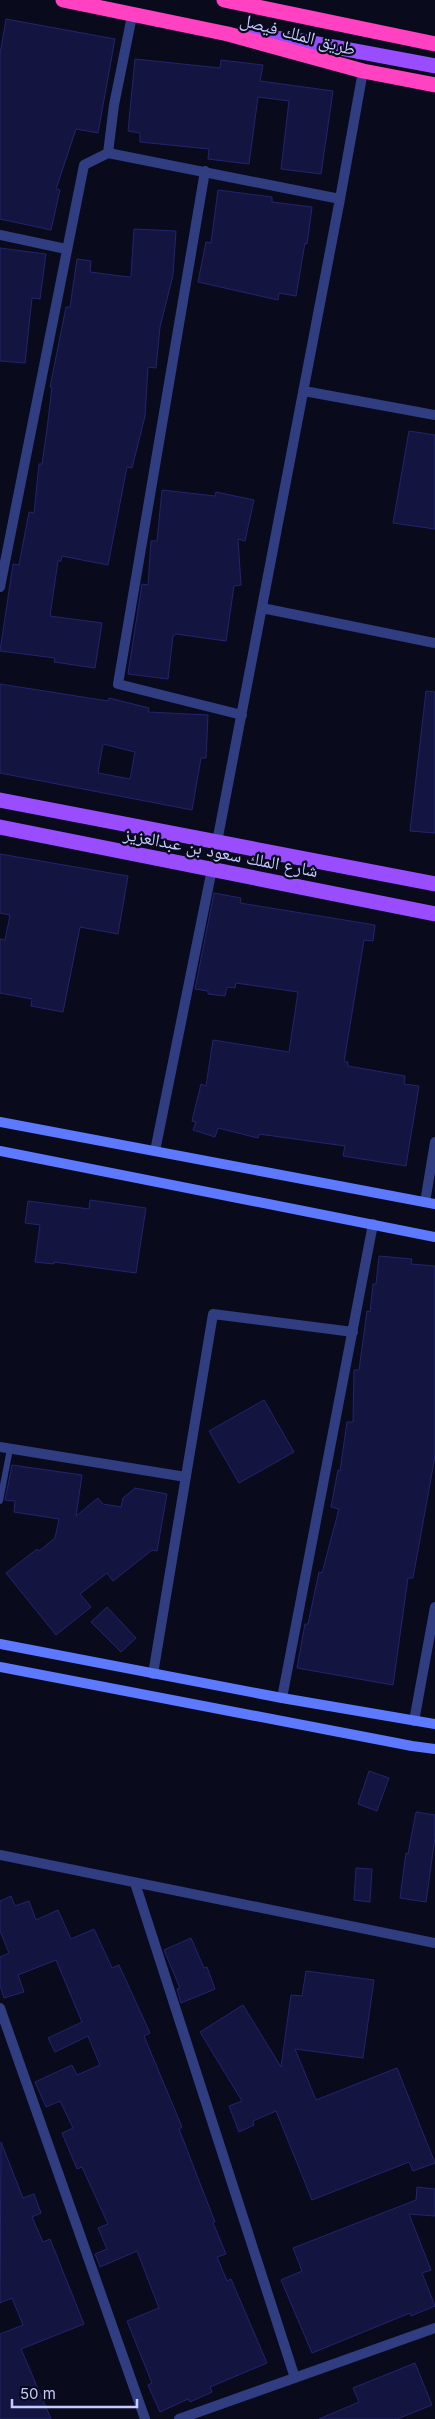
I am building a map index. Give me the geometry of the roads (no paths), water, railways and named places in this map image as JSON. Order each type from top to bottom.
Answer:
[{"type":"highway","name":"طريق الملك فيصل","points":[[63,0],[132,16],[228,34],[363,71],[435,85]]},
{"type":"highway","name":"طريق الملك فيصل","points":[[224,0],[435,44]]},
{"type":"main road","points":[[228,34],[297,40],[435,66]]},
{"type":"main road","name":"شارع الملك سعود بن عبدالعزيز","points":[[0,800],[435,884]]},
{"type":"main road","name":"شارع الملك سعود بن عبدالعزيز","points":[[0,827],[435,914]]},
{"type":"street","points":[[108,153],[114,105],[132,16]]},
{"type":"street","points":[[217,842],[304,391],[363,71]]},
{"type":"street","points":[[0,587],[84,165],[108,153],[340,199]]},
{"type":"street","points":[[205,171],[118,684],[242,715]]},
{"type":"street","points":[[0,235],[66,249]]},
{"type":"street","points":[[304,391],[435,415]]},
{"type":"street","points":[[262,608],[435,643]]},
{"type":"street","points":[[155,1151],[212,869]]},
{"type":"street","points":[[0,1122],[430,1203],[435,1142]]},
{"type":"street","points":[[0,1151],[435,1237]]},
{"type":"street","points":[[282,1698],[374,1224]]},
{"type":"street","points":[[153,1674],[213,1314],[353,1332]]},
{"type":"street","points":[[5,1448],[186,1477]]},
{"type":"street","points":[[414,1721],[435,1607]]},
{"type":"street","points":[[0,1644],[282,1698],[435,1724]]},
{"type":"street","points":[[0,1667],[412,1746],[435,1748]]},
{"type":"street","points":[[0,1855],[435,1943]]},
{"type":"street","points":[[135,1882],[295,2378]]},
{"type":"street","points":[[0,2008],[145,2419]]},
{"type":"street","points":[[178,2419],[435,2328]]},
{"type":"lane","points":[[0,1501],[5,1448]]}]
